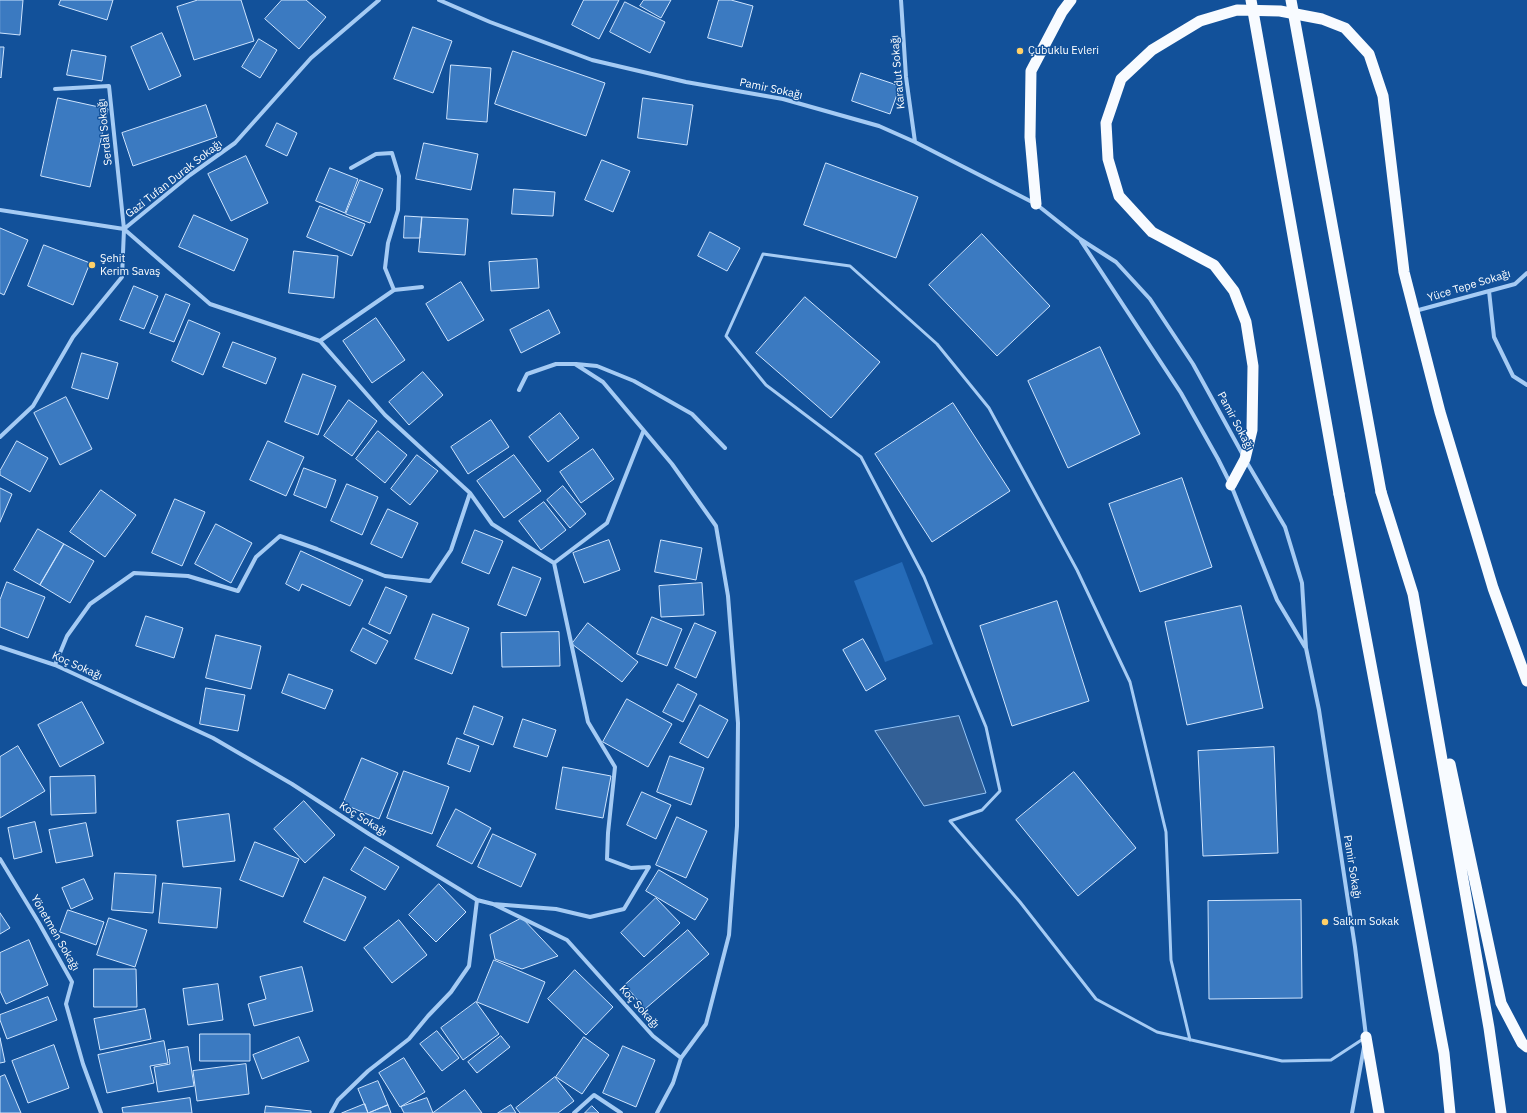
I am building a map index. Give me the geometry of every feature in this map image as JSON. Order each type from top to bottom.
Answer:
[{"type":"highway","points":[[1036,204],[1030,137],[1032,71],[1062,12],[1071,0]]},
{"type":"highway","points":[[1251,0],[1339,494],[1444,1053],[1450,1113]]},
{"type":"highway","points":[[1291,0],[1381,492],[1413,594],[1501,1003],[1522,1043],[1527,1046]]},
{"type":"highway","points":[[1231,485],[1245,459],[1252,430],[1253,366],[1246,322],[1234,291],[1214,265],[1152,232],[1119,196],[1108,159],[1106,123],[1121,80],[1152,50],[1200,22],[1237,10],[1280,11],[1322,19],[1345,28],[1369,54],[1383,96],[1404,272],[1414,312],[1440,412],[1493,588],[1527,681]]},
{"type":"highway","points":[[1413,594],[1489,1028],[1501,1113]]},
{"type":"highway","points":[[1366,1037],[1379,1113]]},
{"type":"street","name":"Gazi Tufan Durak Sokağı","points":[[0,437],[33,406],[73,337],[122,277],[124,229],[190,176],[235,143],[312,58],[379,0]]},
{"type":"street","name":"Pamir Sokağı","points":[[439,0],[490,22],[592,60],[686,82],[783,99],[879,126],[915,142],[1036,204],[1080,240],[1116,262],[1150,299],[1194,364],[1245,459],[1285,527],[1302,583],[1306,648],[1320,717],[1355,947],[1366,1037],[1352,1113]]},
{"type":"street","name":"Karadut Sokağı","points":[[901,0],[906,77],[915,142]]},
{"type":"street","name":"Serdal Sokağı","points":[[55,89],[109,86],[124,229]]},
{"type":"street","points":[[351,168],[376,154],[392,153],[399,176],[398,210],[388,243],[385,268],[394,290]]},
{"type":"street","points":[[0,210],[124,229],[210,304],[320,341],[385,415],[470,493],[492,524],[554,563],[588,722],[616,767],[608,833],[607,860],[631,868],[649,867],[624,909],[590,917],[556,909],[493,904]]},
{"type":"street","name":"Pamir Sokağı","points":[[1080,240],[1181,394],[1218,459],[1231,485],[1277,600],[1306,648]]},
{"type":"street","name":"Yüce Tepe Sokağı","points":[[1414,312],[1515,284],[1527,273]]},
{"type":"street","points":[[320,341],[394,290],[422,287]]},
{"type":"street","points":[[1489,291],[1494,337],[1513,376],[1527,385]]},
{"type":"street","points":[[519,390],[527,374],[556,364],[597,366],[634,382],[692,414],[725,448]]},
{"type":"street","points":[[575,364],[604,382],[643,432],[672,464],[716,526],[728,596],[738,722],[737,826],[729,935],[706,1024],[681,1058],[673,1083],[657,1113]]},
{"type":"street","points":[[554,563],[607,522],[643,432]]},
{"type":"street","points":[[55,665],[67,636],[90,604],[134,573],[188,576],[238,591],[256,557],[280,536],[385,576],[430,582],[450,550],[470,493]]},
{"type":"street","name":"Koç Sokağı","points":[[0,646],[55,665],[213,738],[292,784],[369,834],[477,900],[493,904],[567,940],[653,1036],[681,1058]]},
{"type":"street","name":"Yönetmen Sokağı","points":[[0,859],[72,982],[66,1004],[83,1064],[101,1113]]},
{"type":"street","points":[[331,1113],[338,1100],[368,1071],[409,1039],[451,992],[469,966],[477,900]]},
{"type":"street","points":[[574,1113],[594,1095],[621,1113]]},
{"type":"lane","points":[[1190,1040],[1172,960],[1166,832],[1130,682],[1077,570],[993,415],[937,344],[850,266],[763,254],[726,336],[766,385],[861,457],[924,578],[986,727],[1000,791],[982,810],[950,821],[1020,902],[1096,999],[1157,1032],[1190,1040],[1282,1061],[1331,1060],[1366,1037]]},
{"type":"shaded area","points":[[902,562],[933,644],[885,662],[854,581]]},
{"type":"shaded area","points":[[959,716],[986,793],[924,806],[875,731]]},
{"type":"building","points":[[0,0],[23,0],[20,35],[0,33]]},
{"type":"building","points":[[61,0],[113,0],[107,20],[59,5]]},
{"type":"building","points":[[198,0],[241,0],[254,41],[194,60],[177,7]]},
{"type":"building","points":[[282,0],[306,0],[326,17],[299,49],[265,19]]},
{"type":"building","points":[[584,0],[619,0],[599,39],[572,25]]},
{"type":"building","points":[[644,0],[671,0],[661,18],[640,6]]},
{"type":"building","points":[[719,0],[731,0],[753,6],[742,47],[708,38]]},
{"type":"building","points":[[625,2],[665,22],[650,53],[610,32]]},
{"type":"building","points":[[413,27],[452,41],[433,93],[394,79]]},
{"type":"building","points":[[162,33],[181,76],[149,90],[131,47]]},
{"type":"building","points":[[259,39],[277,50],[260,78],[242,67]]},
{"type":"building","points":[[0,47],[4,47],[1,78],[0,77]]},
{"type":"building","points":[[72,50],[106,56],[102,81],[67,75]]},
{"type":"building","points":[[513,51],[605,83],[586,136],[495,104]]},
{"type":"building","points":[[451,65],[491,68],[487,122],[447,119]]},
{"type":"building","points":[[861,73],[900,86],[890,114],[852,101]]},
{"type":"building","points":[[58,98],[108,109],[90,187],[41,176]]},
{"type":"building","points":[[643,98],[693,105],[687,145],[638,138]]},
{"type":"building","points":[[206,105],[217,137],[133,166],[122,133]]},
{"type":"building","points":[[277,123],[297,133],[287,156],[266,146]]},
{"type":"building","points":[[424,143],[478,154],[471,190],[416,179]]},
{"type":"building","points":[[246,156],[268,203],[231,221],[208,174]]},
{"type":"building","points":[[602,160],[630,171],[613,212],[585,200]]},
{"type":"building","points":[[826,163],[918,197],[896,258],[804,225]]},
{"type":"building","points":[[330,168],[358,179],[345,213],[316,201]]},
{"type":"building","points":[[360,180],[383,189],[370,223],[346,214]]},
{"type":"building","points":[[514,189],[555,192],[553,216],[512,214]]},
{"type":"building","points":[[320,206],[365,224],[352,256],[307,237]]},
{"type":"building","points":[[194,215],[248,239],[234,271],[179,247]]},
{"type":"building","points":[[405,216],[422,217],[420,238],[404,238]]},
{"type":"building","points":[[422,217],[468,219],[465,255],[419,252]]},
{"type":"building","points":[[0,228],[28,240],[4,295],[0,293]]},
{"type":"building","points":[[710,232],[740,248],[727,271],[698,256]]},
{"type":"building","points":[[982,234],[1050,306],[997,356],[929,285]]},
{"type":"building","points":[[44,245],[90,263],[73,305],[28,286]]},
{"type":"building","points":[[294,251],[338,256],[334,298],[289,293]]},
{"type":"building","points":[[537,259],[539,288],[491,291],[489,262]]},
{"type":"building","points":[[461,282],[484,320],[448,341],[426,304]]},
{"type":"building","points":[[134,286],[158,296],[144,329],[120,320]]},
{"type":"building","points":[[166,294],[190,304],[174,342],[150,333]]},
{"type":"building","points":[[805,297],[880,362],[831,418],[756,353]]},
{"type":"building","points":[[549,310],[560,333],[521,353],[510,330]]},
{"type":"building","points":[[376,318],[405,360],[372,383],[343,341]]},
{"type":"building","points":[[189,320],[220,333],[203,375],[172,361]]},
{"type":"building","points":[[233,342],[276,358],[266,384],[223,367]]},
{"type":"building","points":[[1100,347],[1140,434],[1068,468],[1028,381]]},
{"type":"building","points":[[82,353],[118,363],[108,399],[72,388]]},
{"type":"building","points":[[423,372],[443,395],[409,425],[389,402]]},
{"type":"building","points":[[303,374],[336,386],[318,435],[285,422]]},
{"type":"building","points":[[66,397],[92,449],[60,465],[34,413]]},
{"type":"building","points":[[349,400],[377,421],[352,456],[324,436]]},
{"type":"building","points":[[953,403],[1010,491],[932,542],[875,454]]},
{"type":"building","points":[[560,413],[579,438],[548,462],[529,437]]},
{"type":"building","points":[[491,420],[509,447],[468,474],[451,447]]},
{"type":"building","points":[[378,431],[407,455],[385,483],[356,459]]},
{"type":"building","points":[[17,441],[48,458],[30,492],[0,475],[0,471]]},
{"type":"building","points":[[268,441],[304,457],[286,496],[250,480]]},
{"type":"building","points":[[593,449],[614,479],[581,503],[560,472]]},
{"type":"building","points":[[417,455],[438,471],[410,505],[391,489]]},
{"type":"building","points":[[514,455],[541,491],[504,518],[477,481]]},
{"type":"building","points":[[304,468],[336,480],[326,508],[294,495]]},
{"type":"building","points":[[1182,478],[1212,567],[1140,592],[1109,504]]},
{"type":"building","points":[[347,484],[378,497],[362,535],[331,521]]},
{"type":"building","points":[[563,486],[586,514],[570,528],[547,500]]},
{"type":"building","points":[[0,488],[12,494],[0,522]]},
{"type":"building","points":[[101,490],[136,515],[105,557],[70,532]]},
{"type":"building","points":[[175,499],[205,512],[182,566],[152,553]]},
{"type":"building","points":[[544,502],[566,530],[541,550],[519,521]]},
{"type":"building","points":[[388,509],[418,523],[402,558],[371,544]]},
{"type":"building","points":[[216,524],[252,543],[231,583],[195,564]]},
{"type":"building","points":[[38,529],[64,544],[40,585],[14,570]]},
{"type":"building","points":[[475,530],[503,541],[489,574],[462,563]]},
{"type":"building","points":[[609,540],[620,570],[584,583],[573,553]]},
{"type":"building","points":[[661,540],[702,548],[696,580],[655,572]]},
{"type":"building","points":[[64,544],[94,561],[70,603],[40,585]]},
{"type":"building","points":[[301,551],[363,580],[350,606],[302,584],[299,591],[286,584]]},
{"type":"building","points":[[513,567],[541,578],[526,616],[498,605]]},
{"type":"building","points":[[7,582],[45,597],[28,638],[0,627],[0,600]]},
{"type":"building","points":[[702,583],[704,615],[661,617],[659,586]]},
{"type":"building","points":[[386,587],[407,596],[390,634],[369,624]]},
{"type":"building","points":[[1057,601],[1089,701],[1012,726],[980,626]]},
{"type":"building","points":[[1241,606],[1263,708],[1187,725],[1165,622]]},
{"type":"building","points":[[433,614],[469,628],[452,674],[415,659]]},
{"type":"building","points":[[146,616],[183,628],[174,658],[136,646]]},
{"type":"building","points":[[652,617],[682,629],[667,666],[637,654]]},
{"type":"building","points":[[588,623],[638,662],[622,682],[572,644]]},
{"type":"building","points":[[695,623],[716,632],[696,678],[675,668]]},
{"type":"building","points":[[363,628],[388,641],[376,664],[351,651]]},
{"type":"building","points":[[559,632],[560,666],[502,667],[501,633]]},
{"type":"building","points":[[216,635],[261,646],[251,689],[206,678]]},
{"type":"building","points":[[863,639],[886,679],[866,691],[843,650]]},
{"type":"building","points":[[289,674],[333,690],[325,709],[282,693]]},
{"type":"building","points":[[678,684],[697,694],[683,722],[663,712]]},
{"type":"building","points":[[206,688],[245,695],[238,731],[200,724]]},
{"type":"building","points":[[627,699],[672,724],[648,767],[603,742]]},
{"type":"building","points":[[82,702],[104,743],[60,767],[38,725]]},
{"type":"building","points":[[700,705],[728,720],[708,758],[680,743]]},
{"type":"building","points":[[474,706],[503,717],[493,745],[464,734]]},
{"type":"building","points":[[523,719],[556,730],[547,757],[514,747]]},
{"type":"building","points":[[457,738],[479,746],[470,772],[448,764]]},
{"type":"building","points":[[18,746],[45,791],[0,818],[0,757]]},
{"type":"building","points":[[1274,747],[1278,853],[1203,856],[1198,751]]},
{"type":"building","points":[[670,756],[704,768],[691,805],[657,792]]},
{"type":"building","points":[[362,758],[398,773],[379,819],[343,804]]},
{"type":"building","points":[[563,767],[611,776],[603,818],[556,809]]},
{"type":"building","points":[[404,771],[449,787],[432,834],[387,818]]},
{"type":"building","points":[[1074,772],[1136,848],[1078,896],[1016,820]]},
{"type":"building","points":[[95,776],[96,813],[51,815],[50,777]]},
{"type":"building","points":[[642,792],[671,805],[656,839],[627,825]]},
{"type":"building","points":[[304,801],[335,835],[305,863],[274,829]]},
{"type":"building","points":[[456,809],[491,828],[472,864],[437,846]]},
{"type":"building","points":[[229,814],[235,861],[183,867],[177,821]]},
{"type":"building","points":[[677,817],[707,831],[686,878],[656,865]]},
{"type":"building","points":[[35,822],[42,852],[14,859],[8,828]]},
{"type":"building","points":[[86,823],[93,856],[56,863],[49,830]]},
{"type":"building","points":[[493,834],[536,854],[521,887],[478,867]]},
{"type":"building","points":[[255,842],[299,859],[283,897],[240,880]]},
{"type":"building","points":[[365,847],[399,867],[385,890],[351,870]]},
{"type":"building","points":[[659,870],[708,899],[695,920],[646,891]]},
{"type":"building","points":[[115,873],[156,875],[153,913],[112,910]]},
{"type":"building","points":[[324,877],[366,897],[345,941],[304,922]]},
{"type":"building","points":[[84,879],[93,899],[71,909],[62,888]]},
{"type":"building","points":[[163,883],[221,888],[217,928],[159,923]]},
{"type":"building","points":[[439,884],[466,912],[436,942],[409,915]]},
{"type":"building","points":[[656,898],[680,923],[644,957],[621,933]]},
{"type":"building","points":[[1301,900],[1302,998],[1209,999],[1208,901]]},
{"type":"building","points":[[68,910],[104,922],[96,945],[60,932]]},
{"type":"building","points":[[0,913],[10,928],[0,934]]},
{"type":"building","points":[[109,918],[147,930],[135,967],[97,955]]},
{"type":"building","points":[[522,918],[558,956],[522,969],[495,959],[490,935]]},
{"type":"building","points":[[399,920],[427,955],[392,983],[364,948]]},
{"type":"building","points":[[688,930],[709,954],[645,1009],[625,985]]},
{"type":"building","points":[[29,940],[48,985],[6,1004],[0,991],[0,953]]},
{"type":"building","points":[[494,960],[545,982],[528,1023],[477,1002]]},
{"type":"building","points":[[302,967],[313,1011],[254,1026],[248,1004],[266,999],[260,977]]},
{"type":"building","points":[[94,969],[136,969],[137,1007],[94,1007]]},
{"type":"building","points":[[575,970],[613,1007],[586,1035],[548,999]]},
{"type":"building","points":[[218,984],[223,1020],[188,1025],[183,989]]},
{"type":"building","points":[[48,997],[57,1020],[7,1039],[0,1020],[0,1015]]},
{"type":"building","points":[[476,1002],[499,1034],[463,1060],[441,1028]]},
{"type":"building","points":[[145,1009],[151,1039],[100,1050],[94,1019]]},
{"type":"building","points":[[437,1031],[459,1058],[442,1071],[420,1044]]},
{"type":"building","points":[[200,1034],[250,1034],[250,1061],[200,1061]]},
{"type":"building","points":[[501,1036],[510,1047],[477,1073],[468,1062]]},
{"type":"building","points":[[299,1037],[309,1061],[262,1079],[253,1055]]},
{"type":"building","points":[[584,1037],[609,1055],[582,1094],[556,1077]]},
{"type":"building","points":[[0,1038],[5,1062],[0,1063]]},
{"type":"building","points":[[164,1041],[168,1063],[150,1066],[154,1083],[107,1093],[98,1055]]},
{"type":"building","points":[[54,1045],[69,1088],[28,1103],[12,1061]]},
{"type":"building","points":[[623,1046],[655,1060],[636,1107],[603,1093]]},
{"type":"building","points":[[188,1047],[194,1086],[158,1092],[154,1067],[170,1064],[168,1050]]},
{"type":"building","points":[[404,1058],[425,1092],[400,1107],[379,1073]]},
{"type":"building","points":[[246,1064],[249,1094],[197,1101],[193,1071]]},
{"type":"building","points":[[5,1075],[21,1113],[0,1113],[0,1077]]},
{"type":"building","points":[[555,1077],[574,1101],[558,1113],[520,1113],[516,1108]]},
{"type":"building","points":[[378,1081],[388,1105],[368,1113],[358,1089]]},
{"type":"building","points":[[465,1090],[482,1113],[433,1113]]},
{"type":"building","points":[[190,1098],[192,1113],[123,1113],[122,1108]]},
{"type":"building","points":[[427,1098],[433,1113],[404,1113],[401,1107]]},
{"type":"building","points":[[365,1104],[368,1113],[342,1113]]},
{"type":"building","points":[[388,1105],[391,1113],[369,1113]]},
{"type":"building","points":[[511,1105],[516,1113],[498,1113]]},
{"type":"building","points":[[266,1106],[311,1111],[311,1113],[265,1113]]},
{"type":"building","points":[[592,1106],[599,1113],[585,1113]]},
{"type":"place","name":"Çubuklu Evleri","points":[[1020,51]]},
{"type":"place","name":"Şehit Kerim Savaş","points":[[92,265]]},
{"type":"place","name":"Salkım Sokak","points":[[1325,922]]}]
